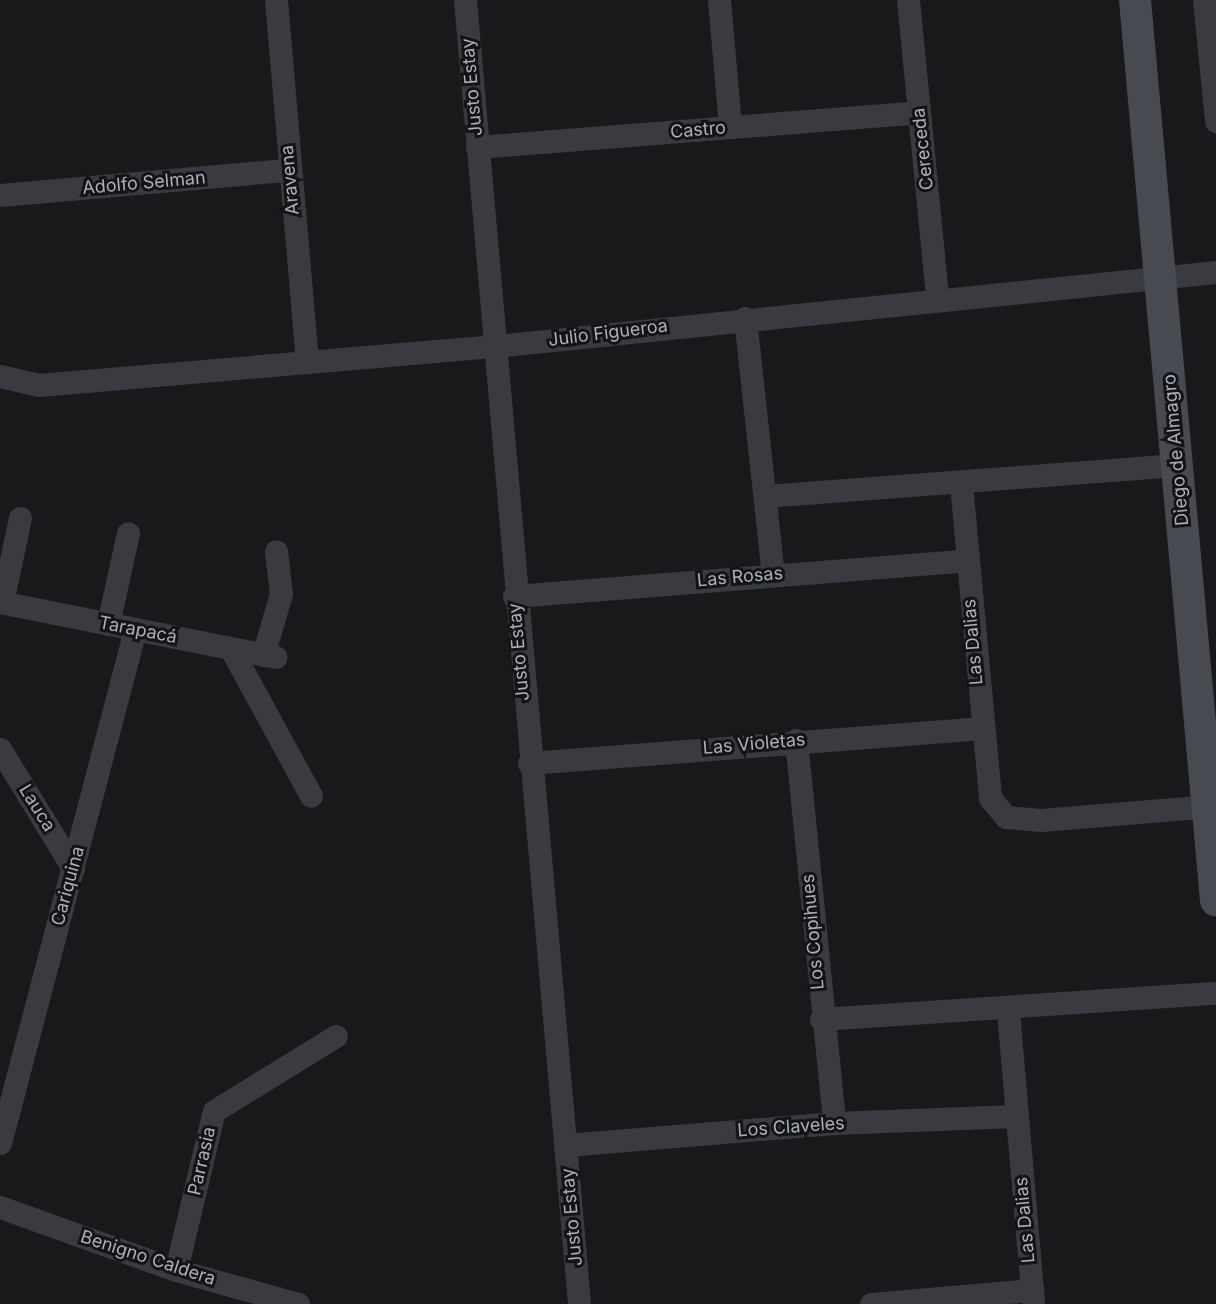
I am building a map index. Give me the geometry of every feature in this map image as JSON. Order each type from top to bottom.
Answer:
[{"type":"street","name":"Aravena","points":[[276,0],[288,170],[307,360]]},
{"type":"street","name":"Justo Estay","points":[[465,0],[514,596],[579,1304]]},
{"type":"street","points":[[719,0],[730,127]]},
{"type":"street","name":"Cereceda","points":[[908,0],[937,298]]},
{"type":"street","name":"Diego de Almagro","points":[[1135,0],[1211,806],[1216,900]]},
{"type":"street","points":[[1204,0],[1216,121]]},
{"type":"street","name":"Castro","points":[[477,147],[919,112]]},
{"type":"street","name":"Adolfo Selman","points":[[0,195],[288,170]]},
{"type":"street","name":"Julio Figueroa","points":[[0,376],[39,385],[495,346],[746,317],[1216,272]]},
{"type":"street","points":[[746,317],[773,574]]},
{"type":"street","points":[[765,496],[961,484],[1177,465]]},
{"type":"street","name":"Las Dalias","points":[[961,484],[980,728],[990,798],[1006,817],[1041,820],[1211,806]]},
{"type":"street","points":[[1,602],[20,518]]},
{"type":"street","points":[[108,624],[128,533]]},
{"type":"street","name":"Tarapacá","points":[[1,602],[269,656],[281,594],[276,551]]},
{"type":"street","name":"Las Rosas","points":[[514,596],[967,560]]},
{"type":"street","name":"Cariquina","points":[[0,1143],[7,1095],[73,868],[135,629]]},
{"type":"street","points":[[231,649],[311,796]]},
{"type":"street","name":"Las Violetas","points":[[529,763],[796,740],[980,728]]},
{"type":"street","name":"Los Copihues","points":[[796,740],[821,1019],[834,1123]]},
{"type":"street","name":"Lauca","points":[[0,749],[73,868]]},
{"type":"street","points":[[821,1019],[1008,1011],[1216,993]]},
{"type":"street","name":"Las Dalias","points":[[1008,1011],[1033,1297]]},
{"type":"street","name":"Parrasia","points":[[176,1270],[214,1111],[336,1036]]},
{"type":"street","name":"Los Claveles","points":[[566,1145],[834,1123],[1016,1116]]},
{"type":"street","name":"Benigno Caldera","points":[[0,1207],[241,1296],[298,1304]]},
{"type":"street","points":[[871,1304],[1033,1297]]}]
